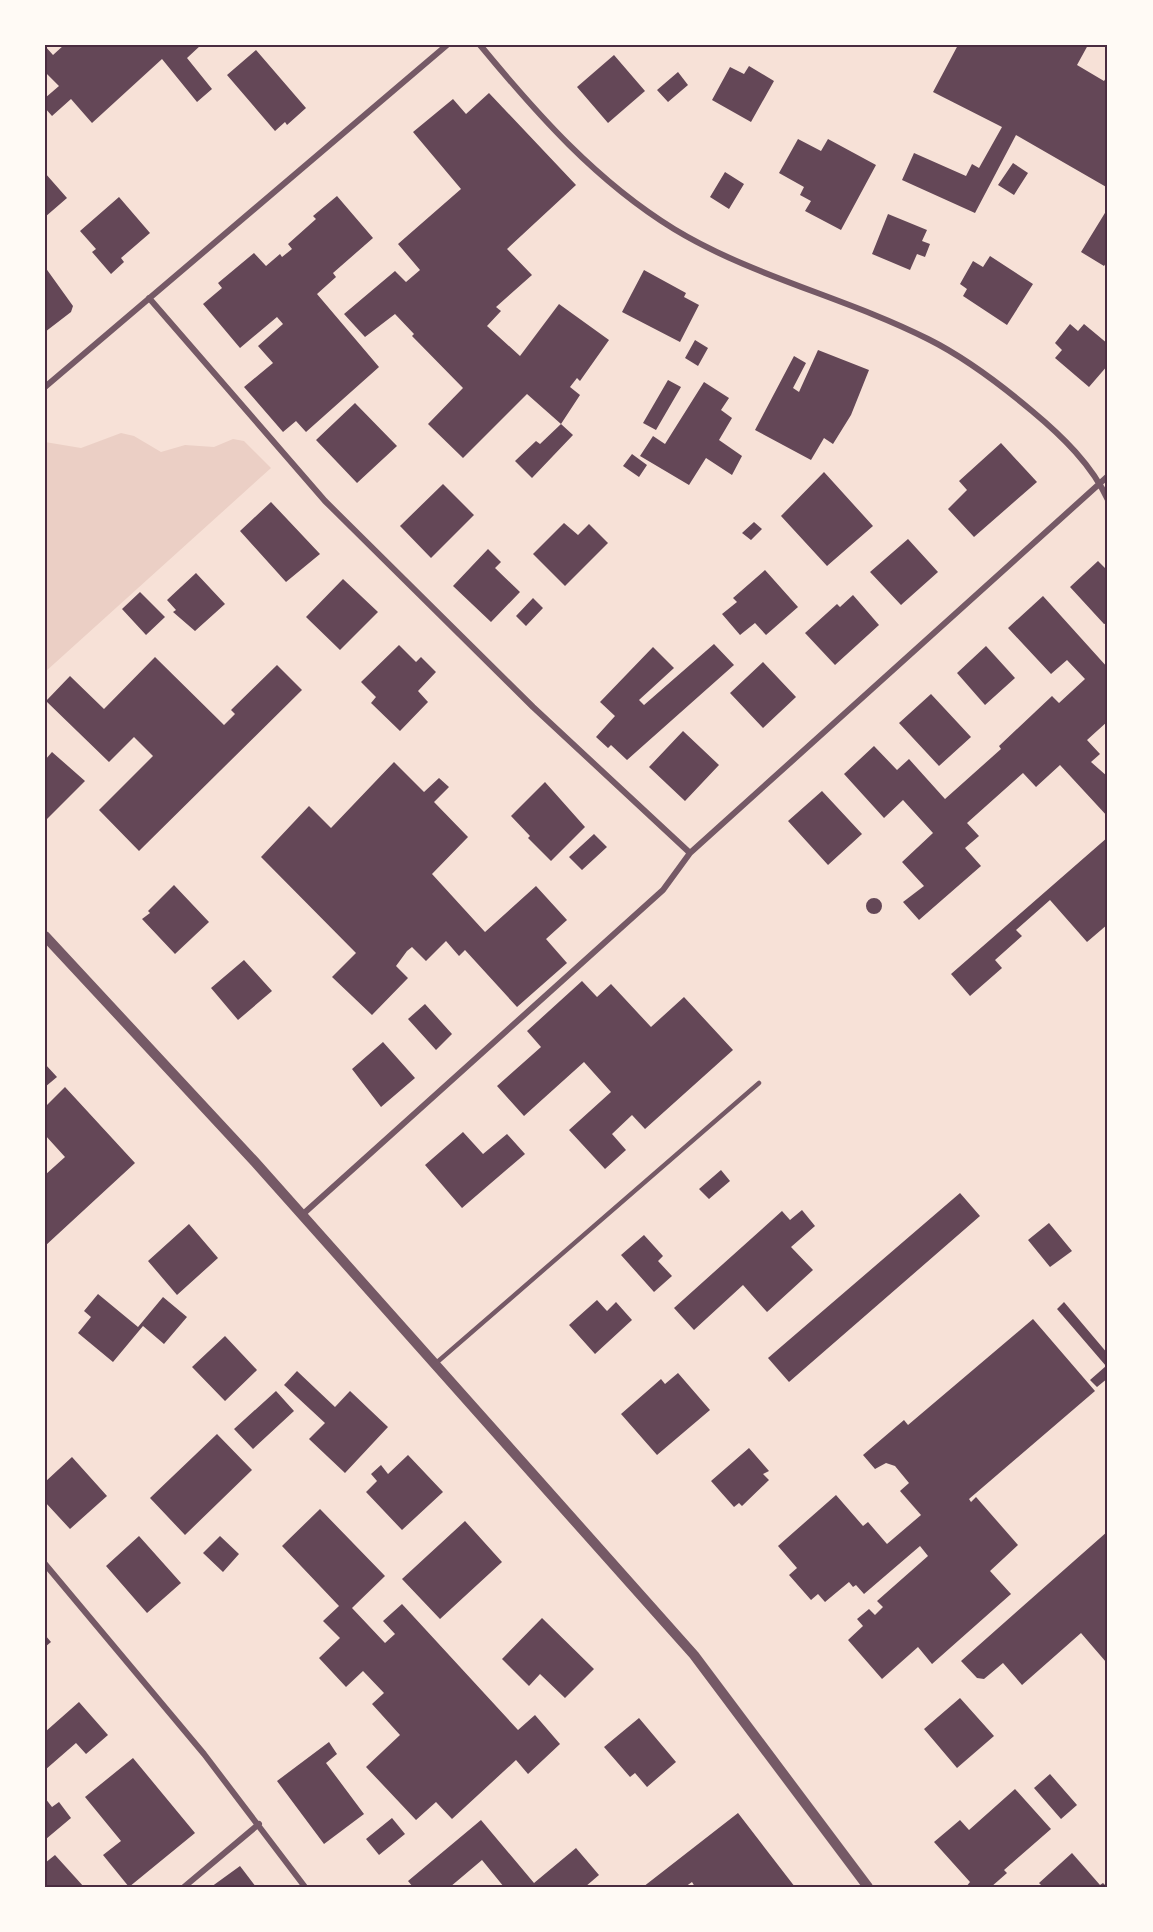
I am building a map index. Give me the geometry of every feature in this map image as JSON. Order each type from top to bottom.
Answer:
[{"type":"street","points":[[45,387],[447,45]]},
{"type":"street","points":[[480,45],[561,137],[603,178],[637,204],[674,228],[732,260],[896,324],[956,354],[997,382],[1041,418],[1078,456],[1100,483],[1108,500]]},
{"type":"street","points":[[149,298],[333,509],[540,714],[690,853]]},
{"type":"street","points":[[302,1215],[663,890],[690,853],[1108,476]]},
{"type":"street","points":[[45,936],[181,1080],[694,1656],[868,1887]]},
{"type":"street","points":[[45,1564],[204,1754],[259,1824],[304,1887]]},
{"type":"street","points":[[184,1887],[259,1824]]},
{"type":"lane","points":[[435,1364],[759,1083]]},
{"type":"shaded area","points":[[121,433],[134,436],[161,452],[185,445],[214,447],[233,439],[244,441],[271,468],[45,672],[45,442],[81,448]]},
{"type":"building","points":[[64,45],[201,45],[187,58],[212,89],[197,102],[162,59],[92,123],[71,99],[52,116],[45,108],[45,98],[59,86],[45,72],[45,46],[53,55]]},
{"type":"building","points":[[958,45],[1088,45],[1077,65],[1104,81],[1108,75],[1108,188],[1016,135],[975,213],[902,180],[914,153],[966,176],[972,164],[979,168],[1002,127],[933,92]]},
{"type":"building","points":[[256,50],[306,108],[287,125],[285,122],[275,131],[227,75]]},
{"type":"building","points":[[614,55],[645,91],[608,123],[577,87]]},
{"type":"building","points":[[749,66],[774,81],[751,122],[712,100],[730,67],[744,74]]},
{"type":"building","points":[[678,72],[688,85],[668,102],[657,90]]},
{"type":"building","points":[[489,93],[576,185],[507,249],[532,275],[496,307],[501,311],[487,326],[520,356],[559,304],[609,340],[580,381],[577,378],[570,387],[580,395],[561,424],[527,394],[463,458],[428,424],[463,388],[412,336],[414,334],[395,314],[365,337],[344,314],[395,271],[406,282],[420,270],[398,244],[461,189],[413,132],[453,99],[466,114]]},
{"type":"building","points":[[798,139],[821,151],[828,139],[876,165],[841,230],[805,211],[811,201],[800,195],[804,187],[779,173]]},
{"type":"building","points":[[1013,163],[1028,173],[1014,195],[998,185]]},
{"type":"building","points":[[725,172],[744,184],[729,209],[710,197]]},
{"type":"building","points":[[45,173],[67,198],[45,217]]},
{"type":"building","points":[[337,196],[373,238],[333,273],[336,277],[317,294],[379,367],[306,432],[296,421],[283,432],[244,387],[273,363],[258,346],[283,324],[277,317],[240,348],[203,304],[222,288],[218,283],[254,253],[266,266],[280,254],[282,257],[292,249],[288,244],[316,219],[313,216]]},
{"type":"building","points":[[119,197],[150,233],[121,258],[124,262],[111,274],[92,252],[96,249],[80,231]]},
{"type":"building","points":[[1108,208],[1108,260],[1104,266],[1081,252]]},
{"type":"building","points":[[888,214],[927,230],[922,241],[930,244],[925,257],[917,254],[910,270],[872,254]]},
{"type":"building","points":[[990,256],[1033,284],[1007,325],[963,296],[967,289],[960,284],[973,261],[983,267]]},
{"type":"building","points":[[45,267],[73,306],[71,312],[45,332]]},
{"type":"building","points":[[644,270],[686,293],[684,297],[699,305],[680,342],[622,312]]},
{"type":"building","points":[[1070,324],[1078,331],[1084,324],[1108,344],[1108,365],[1089,387],[1055,358],[1062,350],[1055,343]]},
{"type":"building","points":[[695,340],[708,348],[698,366],[685,358]]},
{"type":"building","points":[[818,350],[869,370],[851,415],[833,444],[824,438],[811,460],[755,430],[794,356],[806,363],[793,388],[799,392]]},
{"type":"building","points":[[668,380],[681,387],[656,430],[643,423]]},
{"type":"building","points":[[704,382],[729,398],[721,410],[732,418],[719,440],[742,456],[732,475],[706,458],[689,485],[640,456],[653,436],[665,444]]},
{"type":"building","points":[[355,403],[397,446],[357,483],[316,440]]},
{"type":"building","points":[[561,424],[573,435],[532,478],[515,461],[536,441],[540,444]]},
{"type":"building","points":[[1001,443],[1037,482],[974,537],[948,509],[967,490],[959,481]]},
{"type":"building","points":[[632,454],[647,465],[639,477],[623,466]]},
{"type":"building","points":[[824,472],[873,526],[827,566],[781,516]]},
{"type":"building","points":[[443,484],[474,515],[431,558],[400,526]]},
{"type":"building","points":[[271,502],[320,554],[286,582],[240,531]]},
{"type":"building","points":[[754,522],[762,529],[751,540],[742,533]]},
{"type":"building","points":[[564,523],[578,535],[589,524],[608,543],[565,586],[533,554]]},
{"type":"building","points":[[908,539],[938,572],[901,605],[870,572]]},
{"type":"building","points":[[488,549],[501,562],[495,568],[520,592],[491,622],[453,586]]},
{"type":"building","points":[[1098,561],[1108,571],[1108,623],[1104,624],[1070,587]]},
{"type":"building","points":[[765,570],[798,607],[766,635],[755,623],[740,635],[722,614],[737,602],[733,598]]},
{"type":"building","points":[[196,573],[225,604],[195,631],[173,612],[176,610],[167,600]]},
{"type":"building","points":[[343,579],[378,612],[340,650],[306,617]]},
{"type":"building","points":[[140,592],[165,617],[146,635],[122,609]]},
{"type":"building","points":[[853,595],[879,625],[835,665],[805,633],[837,604],[840,607]]},
{"type":"building","points":[[1043,596],[1108,668],[1108,721],[1087,740],[1100,754],[1091,762],[1108,777],[1108,817],[1060,765],[1036,787],[1023,773],[967,823],[979,836],[965,848],[981,866],[919,920],[903,902],[924,886],[902,862],[933,833],[903,800],[884,818],[844,774],[874,746],[897,770],[909,759],[945,799],[1001,749],[999,746],[1052,696],[1059,703],[1085,679],[1067,660],[1051,674],[1008,628]]},
{"type":"building","points":[[533,598],[543,608],[526,626],[516,616]]},
{"type":"building","points":[[714,644],[734,665],[627,760],[611,745],[608,748],[596,737],[615,716],[600,702],[653,647],[674,668],[639,700],[644,705]]},
{"type":"building","points":[[399,645],[416,662],[421,657],[436,672],[418,691],[428,702],[400,731],[371,703],[376,697],[361,682]]},
{"type":"building","points":[[986,646],[1015,678],[985,705],[957,673]]},
{"type":"building","points":[[155,657],[224,725],[235,714],[231,710],[277,665],[302,690],[139,851],[99,810],[153,756],[134,737],[109,762],[46,701],[70,676],[104,709]]},
{"type":"building","points":[[763,662],[796,697],[763,728],[730,693]]},
{"type":"building","points":[[931,694],[971,737],[939,766],[899,723]]},
{"type":"building","points":[[683,731],[719,765],[685,801],[649,767]]},
{"type":"building","points":[[52,752],[85,781],[45,821],[45,760]]},
{"type":"building","points":[[394,762],[424,792],[439,778],[449,787],[434,802],[468,837],[432,874],[485,932],[536,886],[567,920],[546,939],[567,963],[517,1007],[465,950],[459,956],[446,941],[426,961],[412,947],[407,951],[396,966],[408,978],[372,1015],[332,977],[356,953],[261,857],[309,806],[331,828]]},
{"type":"building","points":[[545,782],[585,827],[551,861],[528,838],[530,836],[511,816]]},
{"type":"building","points":[[822,791],[862,834],[828,865],[788,821]]},
{"type":"building","points":[[594,834],[607,847],[582,870],[569,857]]},
{"type":"building","points":[[1108,837],[1108,924],[1087,942],[1050,900],[1016,930],[1022,936],[995,960],[1002,968],[970,996],[951,974]]},
{"type":"building","points":[[174,885],[209,922],[175,954],[142,919]]},
{"type":"building","points":[[871,898],[877,898],[882,906],[880,912],[871,914],[866,909],[866,903]]},
{"type":"building","points":[[244,960],[272,991],[238,1020],[211,988]]},
{"type":"building","points":[[582,981],[597,997],[611,984],[651,1027],[684,997],[733,1050],[645,1129],[632,1115],[612,1134],[626,1150],[605,1169],[569,1130],[611,1092],[584,1062],[524,1116],[497,1086],[541,1047],[527,1031]]},
{"type":"building","points":[[425,1004],[452,1034],[436,1050],[408,1019]]},
{"type":"building","points":[[383,1042],[415,1078],[381,1107],[352,1069]]},
{"type":"building","points":[[45,1064],[57,1077],[45,1087]]},
{"type":"building","points":[[65,1087],[135,1163],[45,1246],[45,1175],[65,1157],[45,1135],[45,1107]]},
{"type":"building","points":[[463,1132],[483,1154],[507,1134],[525,1154],[462,1208],[425,1165]]},
{"type":"building","points":[[721,1170],[730,1181],[709,1199],[699,1189]]},
{"type":"building","points":[[960,1193],[980,1216],[789,1382],[768,1358]]},
{"type":"building","points":[[802,1210],[815,1226],[791,1247],[813,1270],[767,1312],[743,1285],[694,1330],[674,1308],[782,1211],[790,1220]]},
{"type":"building","points":[[1049,1223],[1072,1251],[1050,1267],[1028,1240]]},
{"type":"building","points":[[189,1224],[218,1258],[177,1295],[148,1261]]},
{"type":"building","points":[[644,1235],[663,1256],[658,1261],[672,1276],[654,1292],[621,1255]]},
{"type":"building","points":[[98,1294],[138,1327],[163,1297],[187,1317],[164,1344],[143,1326],[113,1362],[78,1333],[91,1317],[84,1311]]},
{"type":"building","points":[[597,1300],[607,1311],[616,1302],[632,1320],[595,1354],[569,1325]]},
{"type":"building","points":[[1064,1302],[1108,1354],[1108,1378],[1097,1387],[1090,1380],[1106,1366],[1057,1309]]},
{"type":"building","points":[[1033,1319],[1095,1391],[969,1499],[971,1502],[976,1497],[1018,1545],[990,1571],[1011,1594],[932,1664],[918,1647],[882,1679],[848,1640],[863,1626],[857,1619],[869,1609],[875,1615],[883,1607],[877,1601],[928,1556],[920,1546],[864,1594],[856,1585],[853,1587],[849,1582],[825,1602],[818,1594],[811,1600],[789,1575],[797,1568],[778,1546],[836,1495],[863,1526],[868,1522],[887,1544],[921,1515],[900,1491],[909,1483],[895,1466],[886,1463],[875,1469],[863,1455],[904,1420],[908,1425]]},
{"type":"building","points":[[225,1336],[257,1370],[225,1401],[192,1367]]},
{"type":"building","points":[[297,1371],[335,1407],[350,1391],[388,1427],[345,1473],[309,1439],[325,1423],[284,1385]]},
{"type":"building","points":[[678,1373],[710,1410],[657,1455],[621,1414],[661,1379],[665,1384]]},
{"type":"building","points":[[276,1391],[294,1411],[253,1449],[234,1429]]},
{"type":"building","points":[[217,1434],[252,1470],[185,1535],[150,1498]]},
{"type":"building","points":[[749,1448],[769,1471],[763,1474],[769,1480],[742,1506],[739,1503],[734,1507],[711,1481]]},
{"type":"building","points":[[408,1455],[443,1492],[402,1530],[366,1492],[377,1481],[371,1474],[381,1465],[388,1474]]},
{"type":"building","points":[[72,1457],[107,1496],[70,1529],[45,1502],[45,1482]]},
{"type":"building","points":[[320,1509],[385,1576],[352,1608],[385,1643],[395,1634],[383,1621],[402,1604],[518,1730],[535,1715],[560,1744],[528,1774],[516,1760],[452,1819],[436,1802],[416,1820],[366,1767],[400,1735],[372,1704],[384,1693],[363,1671],[346,1687],[319,1658],[340,1638],[323,1621],[339,1606],[282,1546]]},
{"type":"building","points":[[465,1521],[502,1562],[440,1619],[402,1579]]},
{"type":"building","points":[[1108,1531],[1108,1660],[1106,1662],[1081,1633],[1022,1685],[1003,1663],[984,1679],[977,1678],[961,1661]]},
{"type":"building","points":[[139,1536],[181,1583],[147,1613],[106,1566]]},
{"type":"building","points":[[220,1536],[239,1554],[223,1572],[203,1553]]},
{"type":"building","points":[[542,1618],[594,1669],[565,1698],[540,1674],[529,1686],[502,1659]]},
{"type":"building","points":[[45,1635],[51,1642],[45,1647]]},
{"type":"building","points":[[960,1698],[994,1736],[957,1768],[924,1729]]},
{"type":"building","points":[[79,1702],[108,1735],[86,1754],[76,1743],[45,1770],[45,1732]]},
{"type":"building","points":[[639,1718],[676,1762],[647,1787],[635,1773],[630,1777],[604,1747]]},
{"type":"building","points":[[329,1742],[337,1754],[326,1763],[364,1814],[324,1844],[277,1781]]},
{"type":"building","points":[[133,1758],[195,1833],[129,1887],[103,1855],[121,1841],[85,1797]]},
{"type":"building","points":[[1050,1774],[1077,1805],[1061,1819],[1034,1788]]},
{"type":"building","points":[[1015,1789],[1051,1829],[1004,1870],[1007,1873],[991,1887],[966,1887],[970,1882],[934,1842],[960,1820],[969,1830]]},
{"type":"building","points":[[45,1798],[52,1807],[59,1802],[71,1818],[46,1839]]},
{"type":"building","points":[[738,1813],[795,1887],[695,1887],[692,1882],[685,1887],[643,1887]]},
{"type":"building","points":[[392,1818],[405,1834],[379,1855],[366,1839]]},
{"type":"building","points":[[481,1820],[534,1883],[576,1848],[599,1875],[585,1887],[504,1887],[482,1860],[450,1887],[413,1887],[408,1881]]},
{"type":"building","points":[[1072,1853],[1100,1885],[1103,1883],[1107,1887],[1043,1887],[1039,1883]]},
{"type":"building","points":[[55,1855],[84,1887],[45,1887],[45,1863]]},
{"type":"building","points":[[240,1866],[256,1887],[211,1887]]}]
